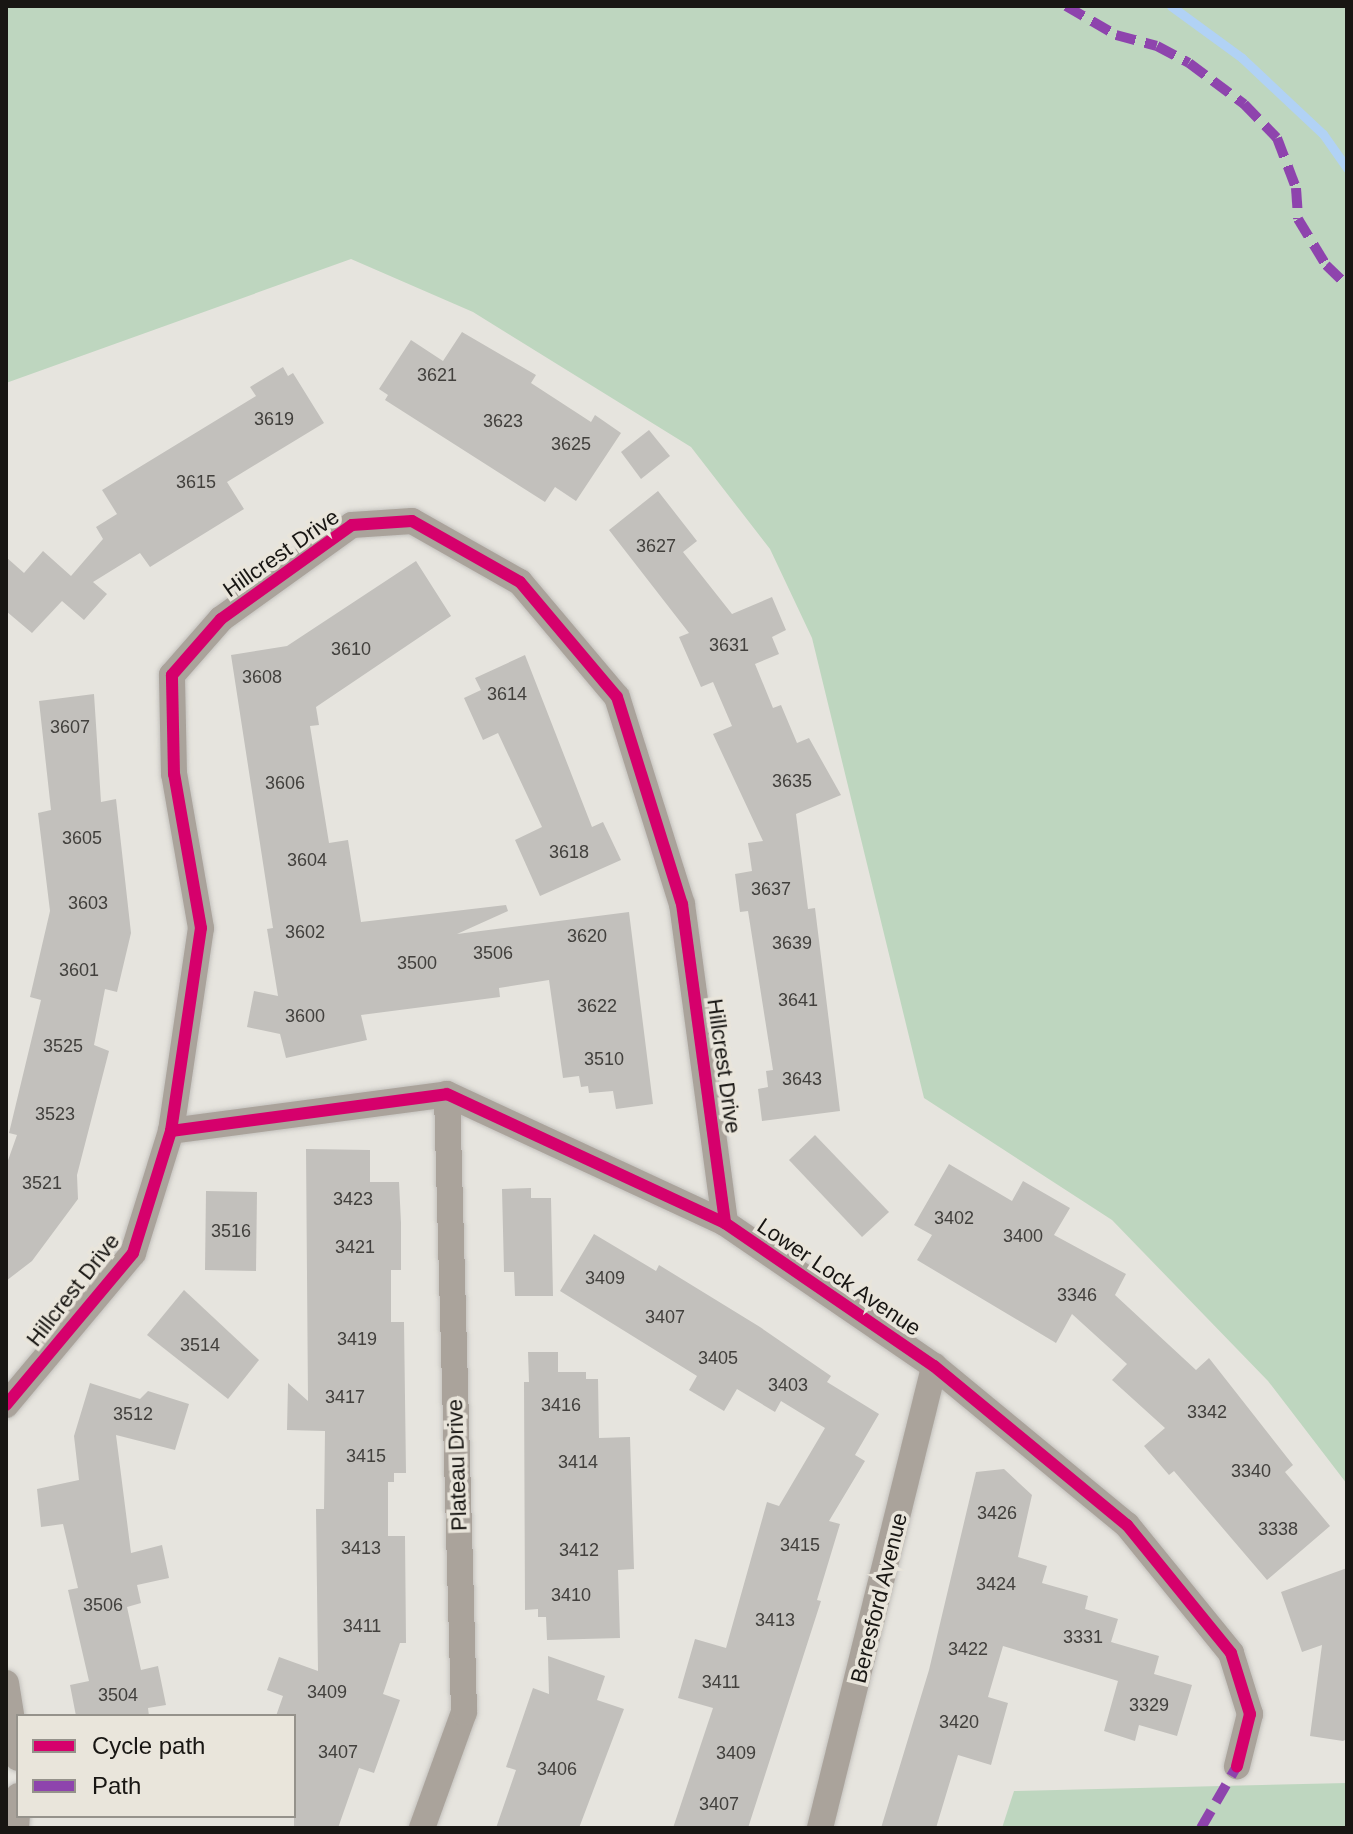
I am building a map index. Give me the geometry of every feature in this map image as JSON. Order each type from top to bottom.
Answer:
[{"type":"street","name":"Hillcrest Drive","points":[[6,1405],[133,1253],[171,1131],[201,928],[174,774],[172,675],[221,619],[352,525],[412,521],[520,582],[617,697],[682,904],[725,1223]]},
{"type":"street","points":[[171,1131],[447,1094]]},
{"type":"street","name":"Lower Lock Avenue","points":[[447,1094],[725,1223],[934,1366],[1127,1525],[1231,1653],[1250,1714],[1237,1766]]},
{"type":"street","name":"Plateau Drive","points":[[422,1828],[464,1712],[447,1094]]},
{"type":"street","name":"Beresford Avenue","points":[[820,1828],[934,1366]]},
{"type":"street","points":[[6,1683],[16,1746]]},
{"type":"green space","points":[[6,6],[1347,6],[1347,1484],[1268,1381],[1112,1220],[924,1098],[812,638],[770,549],[691,447],[473,312],[351,259],[6,383]]},
{"type":"green space","points":[[1347,1783],[1347,1828],[1002,1828],[1014,1791]]},
{"type":"building","points":[[462,332],[536,375],[531,383],[591,422],[595,415],[621,433],[576,501],[555,487],[545,502],[385,400],[388,395],[379,389],[411,340],[443,361]]},
{"type":"building","points":[[283,367],[288,376],[293,373],[324,423],[227,482],[244,509],[150,567],[140,553],[93,582],[107,594],[84,620],[62,601],[32,633],[6,611],[6,557],[24,573],[43,551],[71,576],[103,539],[96,527],[117,514],[102,490],[256,396],[250,387]]},
{"type":"building","points":[[649,430],[670,456],[641,479],[621,452]]},
{"type":"building","points":[[658,491],[697,541],[683,552],[732,614],[772,597],[786,630],[772,637],[779,654],[755,664],[773,708],[781,705],[797,743],[809,738],[841,795],[796,814],[808,909],[815,908],[840,1111],[762,1121],[758,1089],[768,1087],[766,1071],[773,1070],[748,911],[740,912],[735,874],[752,871],[748,843],[763,841],[713,734],[732,726],[713,682],[701,687],[679,637],[689,633],[609,530]]},
{"type":"building","points":[[416,561],[451,616],[316,707],[319,725],[310,726],[329,843],[348,840],[361,922],[506,905],[508,911],[457,934],[629,912],[653,1104],[616,1109],[613,1091],[589,1093],[588,1086],[581,1087],[579,1076],[563,1078],[549,980],[499,988],[500,997],[361,1015],[367,1040],[286,1058],[280,1034],[247,1027],[254,991],[278,996],[267,929],[273,928],[231,655],[287,646]]},
{"type":"building","points":[[525,655],[592,827],[603,822],[621,860],[540,896],[515,840],[542,827],[498,733],[483,740],[464,698],[481,690],[475,678]]},
{"type":"building","points":[[94,694],[101,802],[116,799],[131,933],[117,992],[105,989],[94,1045],[109,1051],[77,1175],[78,1199],[32,1261],[6,1281],[6,1166],[17,1135],[9,1133],[41,1000],[30,997],[50,911],[38,813],[51,810],[39,701]]},
{"type":"building","points":[[815,1135],[889,1212],[862,1237],[789,1160]]},
{"type":"building","points":[[306,1149],[370,1150],[370,1182],[399,1182],[401,1270],[391,1270],[391,1322],[404,1322],[406,1473],[394,1473],[394,1482],[388,1482],[388,1536],[405,1536],[406,1643],[400,1643],[383,1694],[400,1700],[374,1773],[359,1768],[338,1828],[294,1828],[296,1714],[277,1714],[283,1696],[267,1690],[279,1657],[318,1671],[316,1509],[324,1509],[325,1431],[287,1430],[288,1383],[308,1401]]},
{"type":"building","points":[[949,1164],[1012,1201],[1023,1181],[1070,1208],[1054,1235],[1126,1274],[1115,1295],[1196,1370],[1209,1358],[1293,1465],[1285,1472],[1330,1526],[1267,1580],[1174,1471],[1169,1475],[1144,1446],[1165,1428],[1112,1380],[1127,1364],[1072,1314],[1056,1343],[917,1260],[932,1235],[914,1225]]},
{"type":"building","points":[[531,1188],[531,1198],[551,1198],[553,1296],[515,1296],[514,1272],[504,1272],[502,1189]]},
{"type":"building","points":[[206,1191],[257,1192],[256,1271],[205,1270]]},
{"type":"building","points":[[594,1234],[656,1271],[659,1265],[760,1327],[831,1376],[827,1382],[879,1414],[855,1455],[865,1461],[829,1521],[840,1524],[817,1600],[821,1601],[748,1828],[673,1828],[713,1708],[678,1698],[695,1639],[726,1648],[767,1502],[779,1506],[825,1428],[781,1401],[775,1412],[737,1389],[724,1411],[689,1390],[697,1376],[560,1291]]},
{"type":"building","points":[[184,1290],[259,1360],[228,1399],[147,1335]]},
{"type":"building","points":[[528,1352],[558,1352],[558,1372],[586,1372],[586,1379],[598,1379],[599,1438],[630,1437],[634,1569],[618,1570],[620,1638],[547,1640],[546,1617],[538,1617],[538,1609],[525,1610],[524,1382],[529,1382]]},
{"type":"building","points":[[90,1383],[140,1399],[148,1391],[189,1404],[175,1450],[116,1435],[131,1553],[162,1545],[169,1578],[137,1585],[141,1603],[127,1607],[141,1670],[158,1666],[166,1705],[148,1708],[149,1714],[76,1714],[70,1685],[89,1681],[68,1590],[78,1588],[63,1524],[41,1527],[37,1489],[79,1480],[74,1436]]},
{"type":"building","points":[[1004,1469],[1032,1495],[1018,1557],[1047,1566],[1042,1583],[1088,1596],[1085,1609],[1118,1619],[1111,1642],[1159,1656],[1154,1674],[1192,1685],[1177,1736],[1139,1725],[1135,1741],[1104,1731],[1118,1681],[1003,1646],[988,1697],[1008,1703],[991,1765],[958,1755],[936,1828],[881,1828],[929,1670],[976,1472]]},
{"type":"building","points":[[1347,1568],[1347,1739],[1343,1741],[1310,1736],[1322,1645],[1302,1652],[1281,1592]]},
{"type":"building","points":[[548,1656],[605,1676],[597,1700],[624,1709],[579,1828],[496,1828],[516,1770],[506,1767],[533,1688],[549,1694]]},
{"type":"waterway","points":[[1171,6],[1242,58],[1323,134],[1347,168]]},
{"type":"marked path","points":[[1066,6],[1116,35],[1157,46],[1189,63],[1244,104],[1277,138],[1296,188],[1298,219],[1326,265],[1347,285]]},
{"type":"marked path","points":[[1201,1828],[1237,1766]]},
{"type":"cycle path","points":[[6,1405],[133,1253],[171,1131],[201,928],[174,774],[172,675],[221,619],[352,525],[412,521],[520,582],[617,697],[682,904],[725,1223]]},
{"type":"cycle path","points":[[171,1131],[447,1094],[725,1223],[934,1366],[1127,1525],[1231,1653],[1250,1714],[1237,1766]]}]
